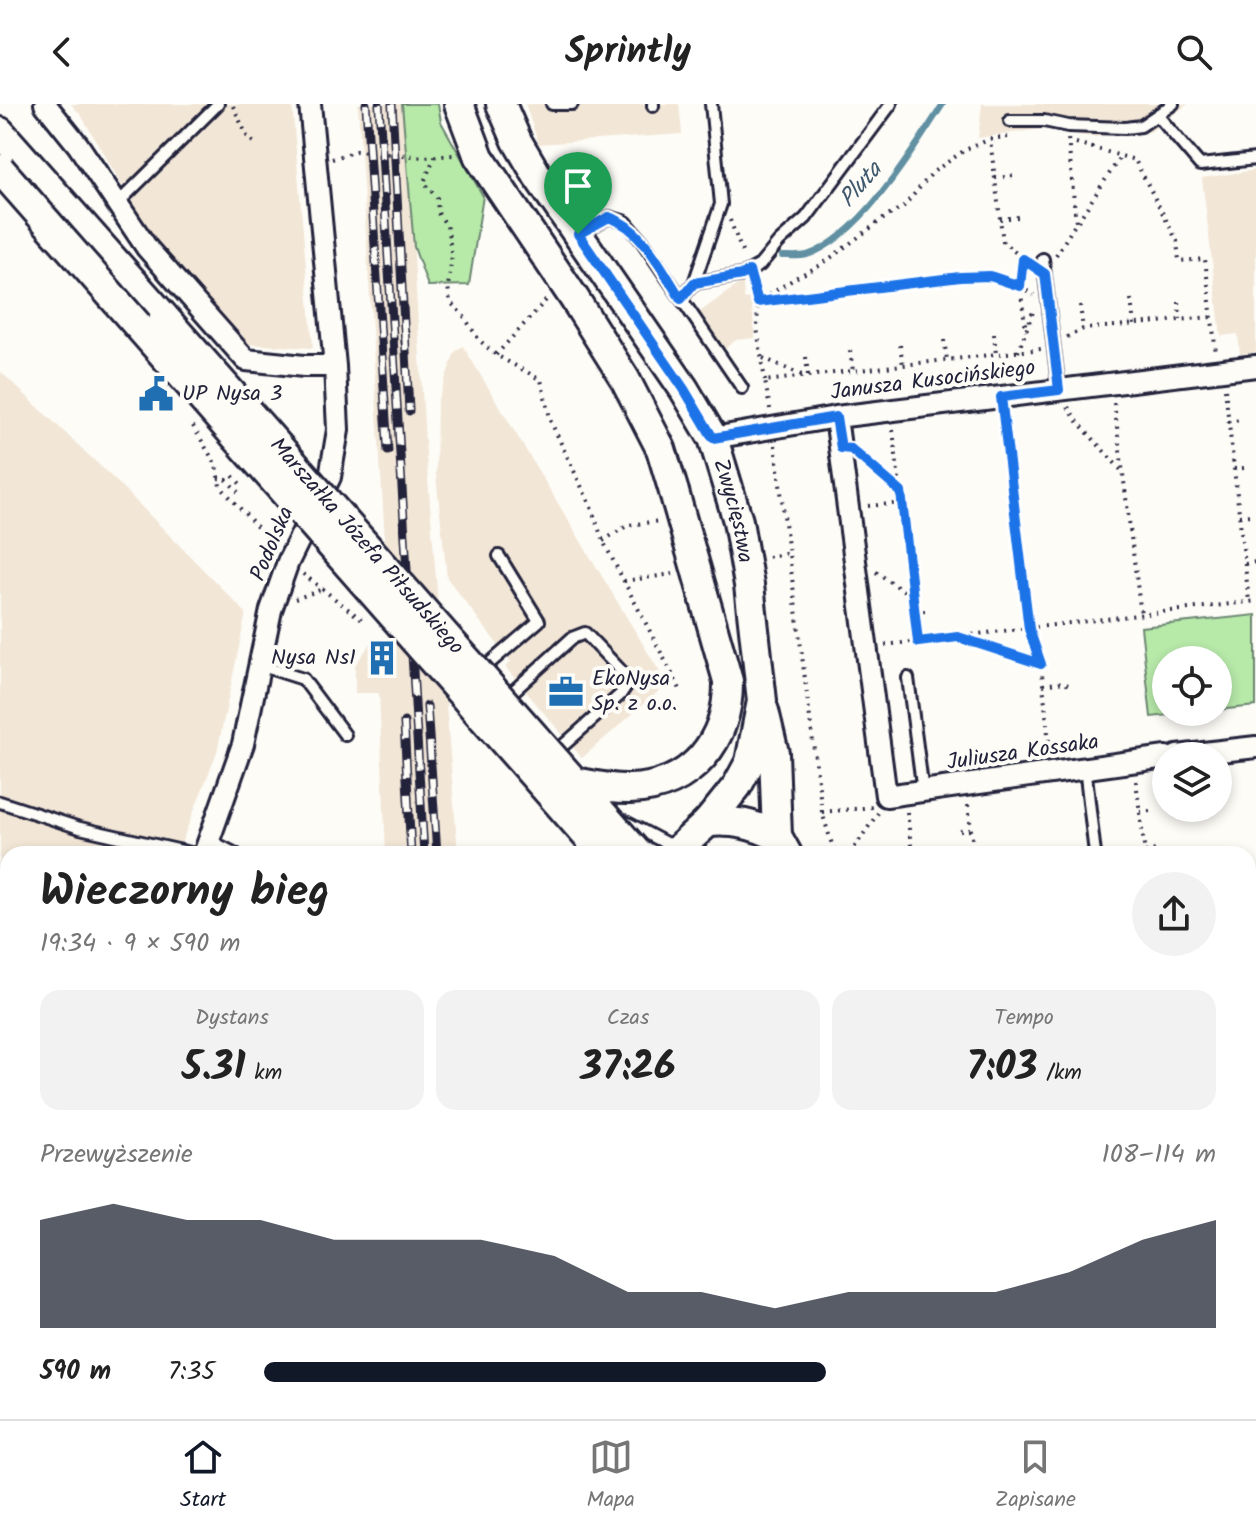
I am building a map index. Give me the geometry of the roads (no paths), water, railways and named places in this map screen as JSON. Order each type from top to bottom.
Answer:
[{"type":"main road","points":[[459,104],[479,157],[625,379],[661,449],[728,681],[726,713],[720,731],[701,759],[664,783],[629,789],[574,782]]},
{"type":"main road","name":"Zwycięstwa","points":[[501,104],[517,141],[684,389],[713,438],[738,521],[749,585],[762,701],[750,762],[737,786],[708,822],[682,846]]},
{"type":"main road","name":"Marszałka Józefa Piłsudskiego","points":[[0,132],[631,846]]},
{"type":"main road","name":"Marszałka Józefa Piłsudskiego","points":[[0,169],[596,846]]},
{"type":"main road","points":[[762,701],[774,753],[782,845]]},
{"type":"main road","points":[[708,822],[733,820],[745,823],[782,845]]},
{"type":"street","points":[[45,104],[78,145],[147,248],[246,360],[335,366]]},
{"type":"street","name":"Podolska","points":[[204,846],[243,744],[271,610],[288,562],[330,477],[338,430],[335,366],[310,104]]},
{"type":"street","name":"Janusza Kusocińskiego","points":[[713,438],[836,417],[1256,366]]},
{"type":"street","points":[[836,417],[867,647],[905,794]]},
{"type":"street","points":[[1232,750],[1256,747]]},
{"type":"street","name":"Juliusza Kossaka","points":[[905,794],[1152,759]]},
{"type":"lane","points":[[116,205],[218,104]]},
{"type":"lane","points":[[552,104],[572,104]]},
{"type":"lane","points":[[681,299],[694,283],[721,204],[711,104]]},
{"type":"lane","points":[[694,283],[742,275],[760,265],[779,242],[806,218],[891,104]]},
{"type":"lane","points":[[1010,121],[1125,128],[1141,126],[1173,104]]},
{"type":"lane","points":[[1158,116],[1200,165],[1256,159]]},
{"type":"lane","points":[[578,234],[609,217],[626,222],[742,388]]},
{"type":"lane","points":[[1043,259],[1059,390]]},
{"type":"lane","points":[[499,556],[539,621],[484,668],[616,817],[666,846]]},
{"type":"lane","points":[[508,696],[572,638],[585,633],[625,675],[629,682],[620,695],[557,751]]},
{"type":"lane","points":[[259,665],[303,679],[345,735]]},
{"type":"lane","points":[[905,794],[908,678]]},
{"type":"lane","points":[[1085,767],[1094,846]]},
{"type":"lane","points":[[0,802],[80,828],[185,846]]},
{"type":"waterway","name":"Pluta","points":[[782,256],[807,255],[847,231],[884,190],[943,104]]},
{"type":"railway","points":[[366,104],[388,451]]},
{"type":"railway","points":[[379,104],[424,846]]},
{"type":"railway","points":[[392,104],[405,343]]},
{"type":"railway","points":[[405,332],[409,411]]},
{"type":"railway","points":[[427,706],[436,846]]},
{"type":"railway","points":[[404,722],[411,846]]},
{"type":"place","name":"UP Nysa 3","points":[[156,394]]},
{"type":"place","name":"Nysa Ns1","points":[[382,658]]},
{"type":"place","name":"EkoNysa Sp. z o.o.","points":[[566,692]]}]
